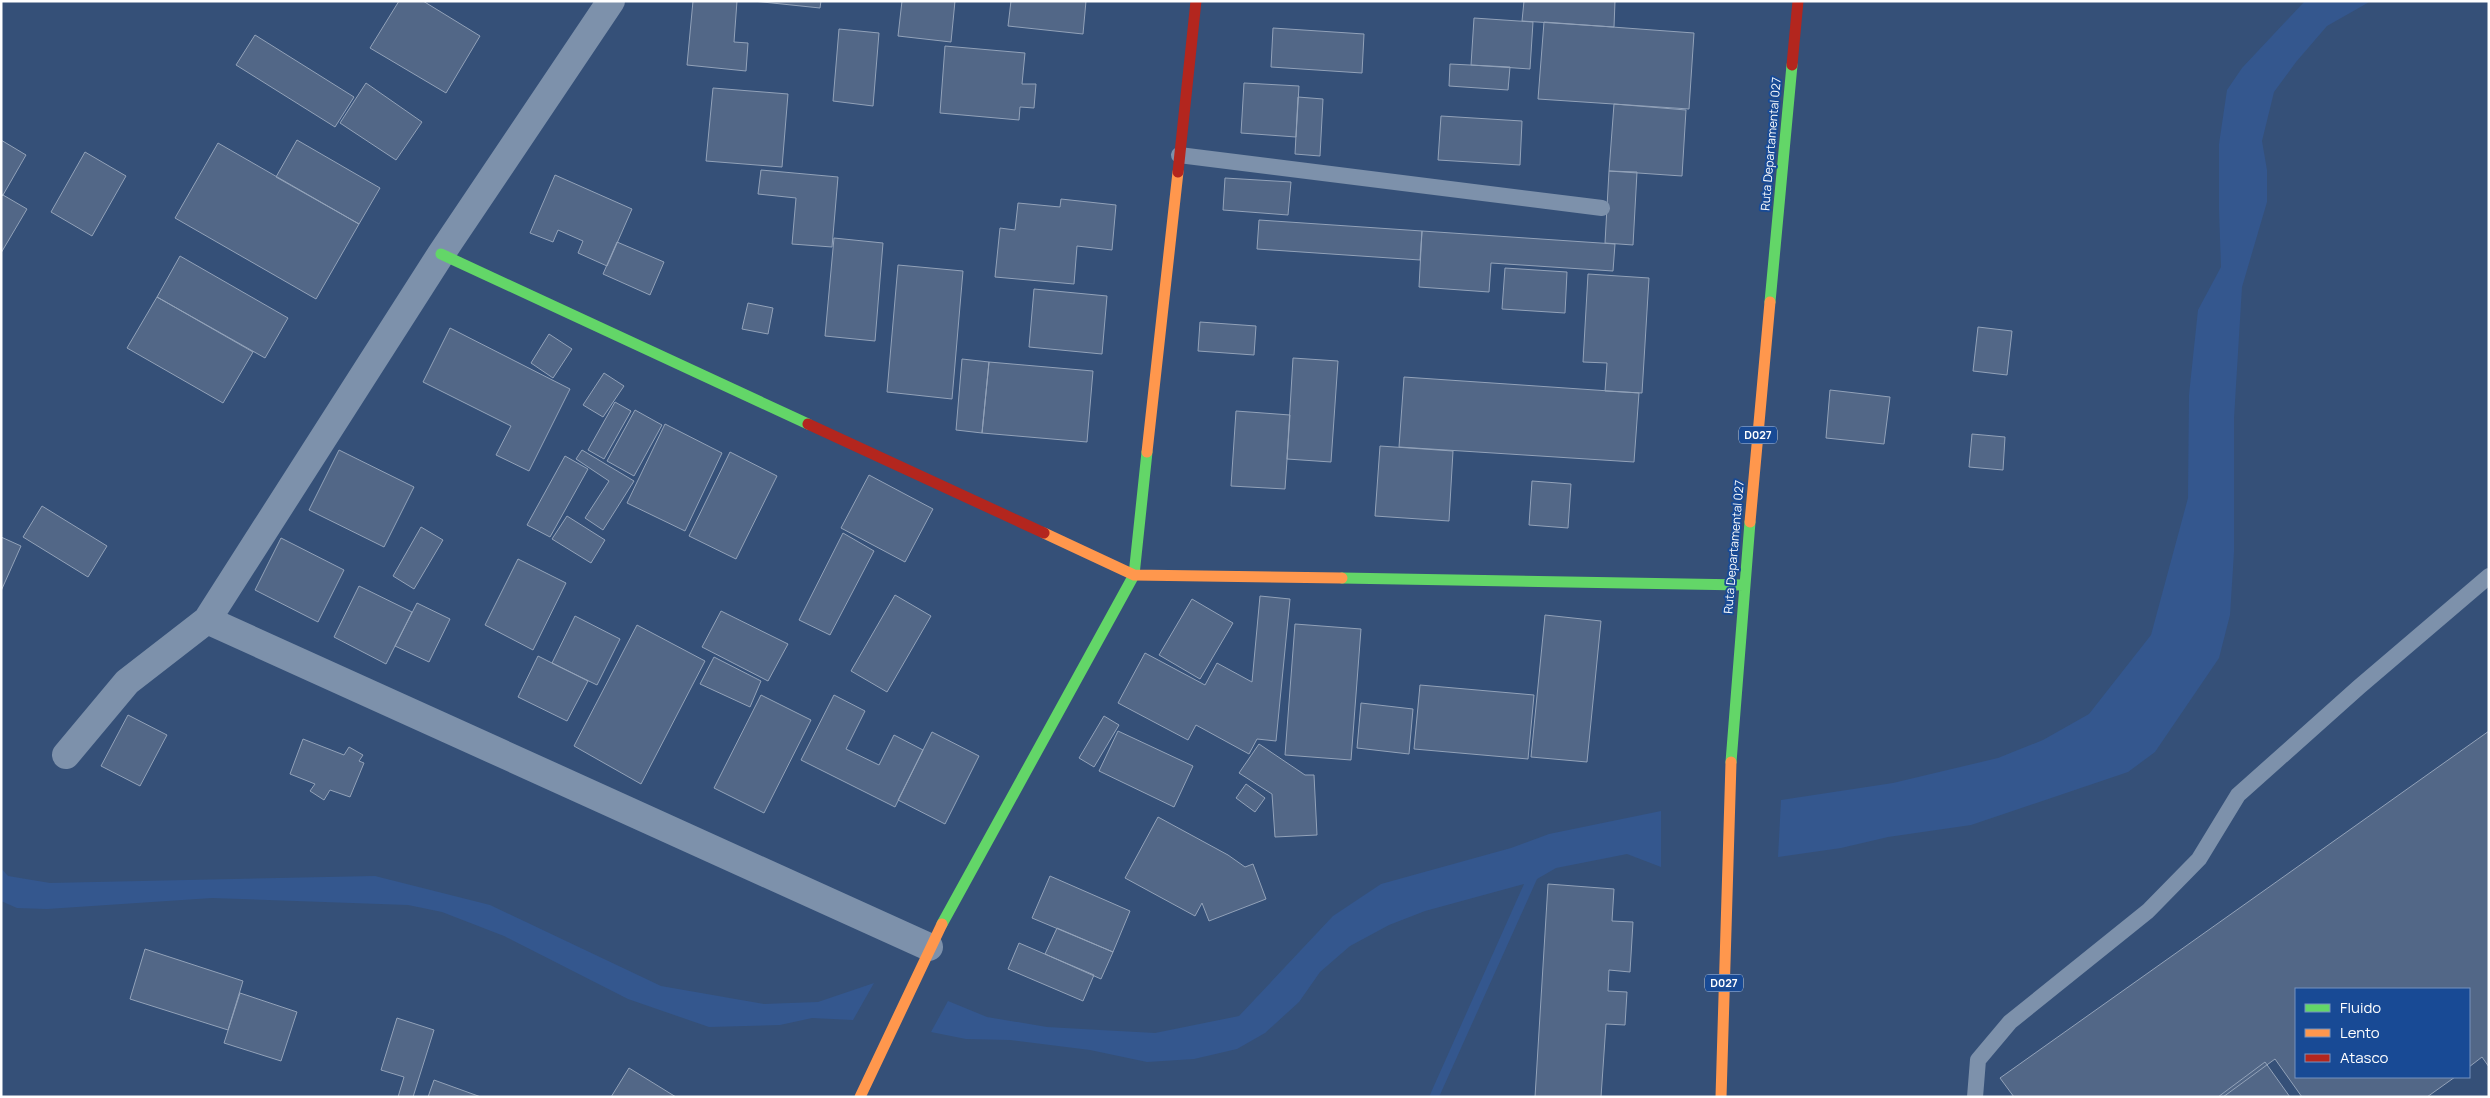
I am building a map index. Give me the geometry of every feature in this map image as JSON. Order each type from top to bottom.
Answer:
[{"type":"street","points":[[66,755],[127,682],[207,620],[441,254],[611,1]]},
{"type":"street","points":[[860,1097],[929,947],[1134,575],[1196,1]]},
{"type":"street","name":"Ruta Departamental 027","points":[[1721,1097],[1726,869],[1744,585],[1798,1]]},
{"type":"street","points":[[441,254],[1134,575],[1744,585]]},
{"type":"street","points":[[207,620],[929,947]]},
{"type":"lane","points":[[1179,155],[1602,208]]},
{"type":"lane","points":[[1975,1097],[1978,1060],[2010,1022],[2148,911],[2199,859],[2238,795],[2359,687],[2489,576]]},
{"type":"water","points":[[2305,1],[2371,1],[2327,26],[2296,62],[2274,92],[2262,141],[2267,170],[2267,202],[2242,287],[2234,418],[2234,552],[2230,615],[2219,658],[2155,752],[2128,772],[1971,825],[1888,837],[1841,848],[1778,857],[1781,800],[1893,783],[1998,758],[2043,740],[2089,714],[2151,635],[2188,498],[2189,395],[2198,310],[2221,267],[2219,144],[2227,90],[2242,68]]},
{"type":"water","points":[[1661,811],[1661,867],[1627,854],[1556,868],[1537,879],[1439,1097],[1429,1097],[1524,884],[1425,911],[1389,925],[1350,946],[1320,972],[1299,1002],[1265,1033],[1237,1049],[1194,1059],[1147,1062],[1090,1050],[1010,1040],[966,1039],[931,1032],[948,1001],[987,1017],[1047,1027],[1155,1033],[1239,1016],[1333,916],[1381,884],[1511,848],[1549,834]]},
{"type":"water","points":[[1,868],[8,876],[50,883],[375,876],[490,905],[661,986],[764,1004],[818,1002],[874,983],[853,1020],[812,1018],[780,1025],[709,1027],[628,999],[504,936],[442,912],[408,905],[212,898],[47,909],[17,908],[1,901]]},
{"type":"building","points":[[399,1],[423,1],[480,36],[446,93],[370,48]]},
{"type":"building","points":[[693,1],[737,1],[734,42],[748,43],[746,71],[687,65]]},
{"type":"building","points":[[753,1],[821,1],[820,8]]},
{"type":"building","points":[[902,1],[955,1],[951,42],[898,36]]},
{"type":"building","points":[[1011,1],[1086,1],[1083,34],[1008,26]]},
{"type":"building","points":[[1524,1],[1615,1],[1614,27],[1522,21]]},
{"type":"building","points":[[1474,18],[1533,22],[1530,69],[1471,65]]},
{"type":"building","points":[[1544,22],[1694,33],[1689,109],[1538,99]]},
{"type":"building","points":[[1273,28],[1364,34],[1362,73],[1271,67]]},
{"type":"building","points":[[839,29],[879,33],[873,106],[833,101]]},
{"type":"building","points":[[255,35],[354,97],[335,127],[236,65]]},
{"type":"building","points":[[945,46],[1025,53],[1022,84],[1036,84],[1034,108],[1020,107],[1019,120],[940,113]]},
{"type":"building","points":[[1450,64],[1510,67],[1508,90],[1449,86]]},
{"type":"building","points":[[366,83],[422,122],[396,160],[340,123]]},
{"type":"building","points":[[1244,83],[1299,86],[1296,137],[1241,133]]},
{"type":"building","points":[[713,88],[788,94],[782,167],[706,161]]},
{"type":"building","points":[[1298,97],[1323,99],[1320,156],[1295,154]]},
{"type":"building","points":[[1614,104],[1686,110],[1682,176],[1609,171]]},
{"type":"building","points":[[1441,116],[1522,121],[1520,165],[1438,160]]},
{"type":"building","points":[[1,140],[26,155],[3,195],[1,194]]},
{"type":"building","points":[[297,140],[380,188],[359,224],[276,177]]},
{"type":"building","points":[[218,143],[359,224],[316,299],[175,218]]},
{"type":"building","points":[[85,152],[126,176],[92,236],[51,212]]},
{"type":"building","points":[[761,170],[838,177],[832,247],[792,244],[796,198],[758,194]]},
{"type":"building","points":[[1609,171],[1637,172],[1633,245],[1605,243]]},
{"type":"building","points":[[555,175],[632,209],[607,266],[578,253],[583,241],[558,230],[553,242],[530,233]]},
{"type":"building","points":[[1225,178],[1291,182],[1288,215],[1223,210]]},
{"type":"building","points":[[3,195],[27,209],[1,253],[1,197]]},
{"type":"building","points":[[1061,199],[1116,205],[1112,250],[1077,246],[1074,284],[995,277],[1000,228],[1015,230],[1018,203],[1060,207]]},
{"type":"building","points":[[1259,220],[1422,231],[1420,260],[1257,249]]},
{"type":"building","points":[[1422,231],[1615,244],[1613,271],[1491,263],[1489,292],[1419,287]]},
{"type":"building","points":[[834,238],[883,243],[875,341],[825,336]]},
{"type":"building","points":[[617,242],[664,262],[650,295],[603,274]]},
{"type":"building","points":[[180,256],[288,318],[265,358],[157,297]]},
{"type":"building","points":[[898,265],[963,271],[952,399],[887,392]]},
{"type":"building","points":[[1505,268],[1567,272],[1565,313],[1502,309]]},
{"type":"building","points":[[1588,274],[1649,278],[1642,393],[1605,391],[1607,363],[1583,362]]},
{"type":"building","points":[[1034,289],[1107,296],[1102,354],[1029,347]]},
{"type":"building","points":[[157,297],[253,352],[223,403],[127,348]]},
{"type":"building","points":[[748,303],[773,308],[768,334],[742,329]]},
{"type":"building","points":[[1200,322],[1256,326],[1254,355],[1198,351]]},
{"type":"building","points":[[1978,327],[2012,331],[2007,375],[1973,371]]},
{"type":"building","points":[[450,328],[570,389],[529,471],[496,455],[511,426],[423,382]]},
{"type":"building","points":[[549,334],[572,349],[553,378],[531,363]]},
{"type":"building","points":[[1293,358],[1338,361],[1331,462],[1287,459]]},
{"type":"building","points":[[962,359],[989,362],[982,433],[956,430]]},
{"type":"building","points":[[989,362],[1093,371],[1087,442],[982,433]]},
{"type":"building","points":[[604,373],[624,386],[603,417],[583,405]]},
{"type":"building","points":[[1404,377],[1639,393],[1634,462],[1399,447]]},
{"type":"building","points":[[1830,390],[1890,397],[1884,444],[1826,438]]},
{"type":"building","points":[[615,402],[631,411],[604,459],[588,450]]},
{"type":"building","points":[[635,410],[662,425],[634,476],[607,461]]},
{"type":"building","points":[[1236,411],[1290,415],[1285,489],[1231,486]]},
{"type":"building","points":[[665,424],[722,453],[685,531],[627,503]]},
{"type":"building","points":[[1972,434],[2005,437],[2003,470],[1969,467]]},
{"type":"building","points":[[1380,446],[1453,451],[1449,521],[1375,516]]},
{"type":"building","points":[[339,450],[414,487],[384,547],[309,510]]},
{"type":"building","points":[[582,450],[634,481],[603,530],[585,518],[609,481],[576,459]]},
{"type":"building","points":[[730,452],[777,476],[736,559],[689,536]]},
{"type":"building","points":[[565,456],[588,469],[550,537],[527,525]]},
{"type":"building","points":[[869,475],[933,509],[905,562],[841,528]]},
{"type":"building","points":[[1532,481],[1571,484],[1568,528],[1529,525]]},
{"type":"building","points":[[42,506],[107,546],[88,577],[23,537]]},
{"type":"building","points":[[567,516],[605,540],[591,563],[552,539]]},
{"type":"building","points":[[421,527],[443,540],[414,589],[393,576]]},
{"type":"building","points":[[843,533],[874,551],[830,635],[799,620]]},
{"type":"building","points":[[1,537],[21,546],[1,591]]},
{"type":"building","points":[[281,538],[344,570],[318,622],[255,590]]},
{"type":"building","points":[[518,559],[566,583],[533,650],[485,625]]},
{"type":"building","points":[[359,586],[412,612],[386,664],[334,637]]},
{"type":"building","points":[[895,595],[931,616],[887,692],[851,671]]},
{"type":"building","points":[[1260,596],[1290,599],[1276,741],[1257,739],[1249,754],[1196,725],[1188,740],[1118,703],[1145,653],[1205,685],[1217,663],[1252,682]]},
{"type":"building","points":[[1192,599],[1233,623],[1200,679],[1159,655]]},
{"type":"building","points":[[417,603],[450,619],[429,662],[395,646]]},
{"type":"building","points":[[721,611],[788,644],[768,681],[702,647]]},
{"type":"building","points":[[1545,615],[1601,621],[1587,762],[1531,757]]},
{"type":"building","points":[[575,616],[620,639],[597,685],[552,663]]},
{"type":"building","points":[[1295,624],[1361,629],[1351,760],[1285,755]]},
{"type":"building","points":[[637,625],[705,661],[641,784],[574,746]]},
{"type":"building","points":[[538,656],[588,681],[567,721],[518,697]]},
{"type":"building","points":[[714,657],[761,681],[750,707],[700,684]]},
{"type":"building","points":[[1420,685],[1534,695],[1528,759],[1414,749]]},
{"type":"building","points":[[761,695],[811,720],[764,813],[714,788]]},
{"type":"building","points":[[834,695],[865,711],[846,749],[879,765],[894,735],[923,750],[895,807],[801,760]]},
{"type":"building","points":[[1361,703],[1413,709],[1409,754],[1357,748]]},
{"type":"building","points":[[128,715],[167,735],[140,786],[101,766]]},
{"type":"building","points":[[1104,716],[1119,725],[1094,767],[1079,758]]},
{"type":"building","points":[[1118,731],[1193,766],[1174,807],[1099,771]]},
{"type":"building","points":[[2489,731],[2489,1067],[2482,1057],[2470,1066],[2470,988],[2295,988],[2295,1078],[2454,1078],[2427,1097],[2302,1097],[2275,1059],[2223,1097],[2014,1097],[2000,1078]]},
{"type":"building","points":[[932,732],[979,756],[945,824],[898,800]]},
{"type":"building","points":[[303,739],[344,755],[349,747],[363,755],[359,761],[364,763],[350,797],[330,790],[324,800],[310,791],[315,784],[290,774]]},
{"type":"building","points":[[1259,744],[1305,775],[1314,775],[1317,835],[1275,837],[1272,794],[1239,773]]},
{"type":"building","points":[[1246,784],[1265,798],[1255,812],[1236,798]]},
{"type":"building","points":[[1158,817],[1228,855],[1245,867],[1253,864],[1266,899],[1209,921],[1202,903],[1195,916],[1125,878]]},
{"type":"building","points":[[1050,876],[1130,911],[1113,952],[1032,918]]},
{"type":"building","points":[[1548,884],[1614,889],[1612,921],[1633,922],[1630,972],[1609,970],[1608,991],[1627,992],[1625,1025],[1606,1024],[1601,1097],[1535,1097]]},
{"type":"building","points":[[1057,928],[1113,952],[1101,979],[1045,954]]},
{"type":"building","points":[[1019,943],[1094,975],[1083,1001],[1008,969]]},
{"type":"building","points":[[145,949],[243,981],[228,1030],[130,999]]},
{"type":"building","points":[[240,993],[297,1012],[281,1061],[224,1043]]},
{"type":"building","points":[[397,1018],[434,1030],[413,1097],[398,1097],[404,1077],[381,1070]]},
{"type":"building","points":[[2265,1062],[2290,1097],[2218,1097]]},
{"type":"building","points":[[629,1068],[676,1097],[611,1097]]},
{"type":"building","points":[[434,1080],[481,1097],[428,1097]]},
{"type":"traffic: fast","points":[[1770,302],[1792,65]]},
{"type":"traffic: fast","points":[[441,254],[808,424]]},
{"type":"traffic: fast","points":[[942,924],[1134,575],[1147,452]]},
{"type":"traffic: fast","points":[[1731,762],[1750,522]]},
{"type":"traffic: fast","points":[[1342,578],[1744,585]]},
{"type":"traffic: slow","points":[[1147,452],[1178,172]]},
{"type":"traffic: slow","points":[[1750,522],[1770,302]]},
{"type":"traffic: slow","points":[[1044,533],[1134,575],[1342,578]]},
{"type":"traffic: slow","points":[[1721,1097],[1731,762]]},
{"type":"traffic: slow","points":[[860,1097],[942,924]]},
{"type":"traffic: jam","points":[[1178,172],[1196,1]]},
{"type":"traffic: jam","points":[[1792,65],[1798,1]]},
{"type":"traffic: jam","points":[[808,424],[1044,533]]}]
